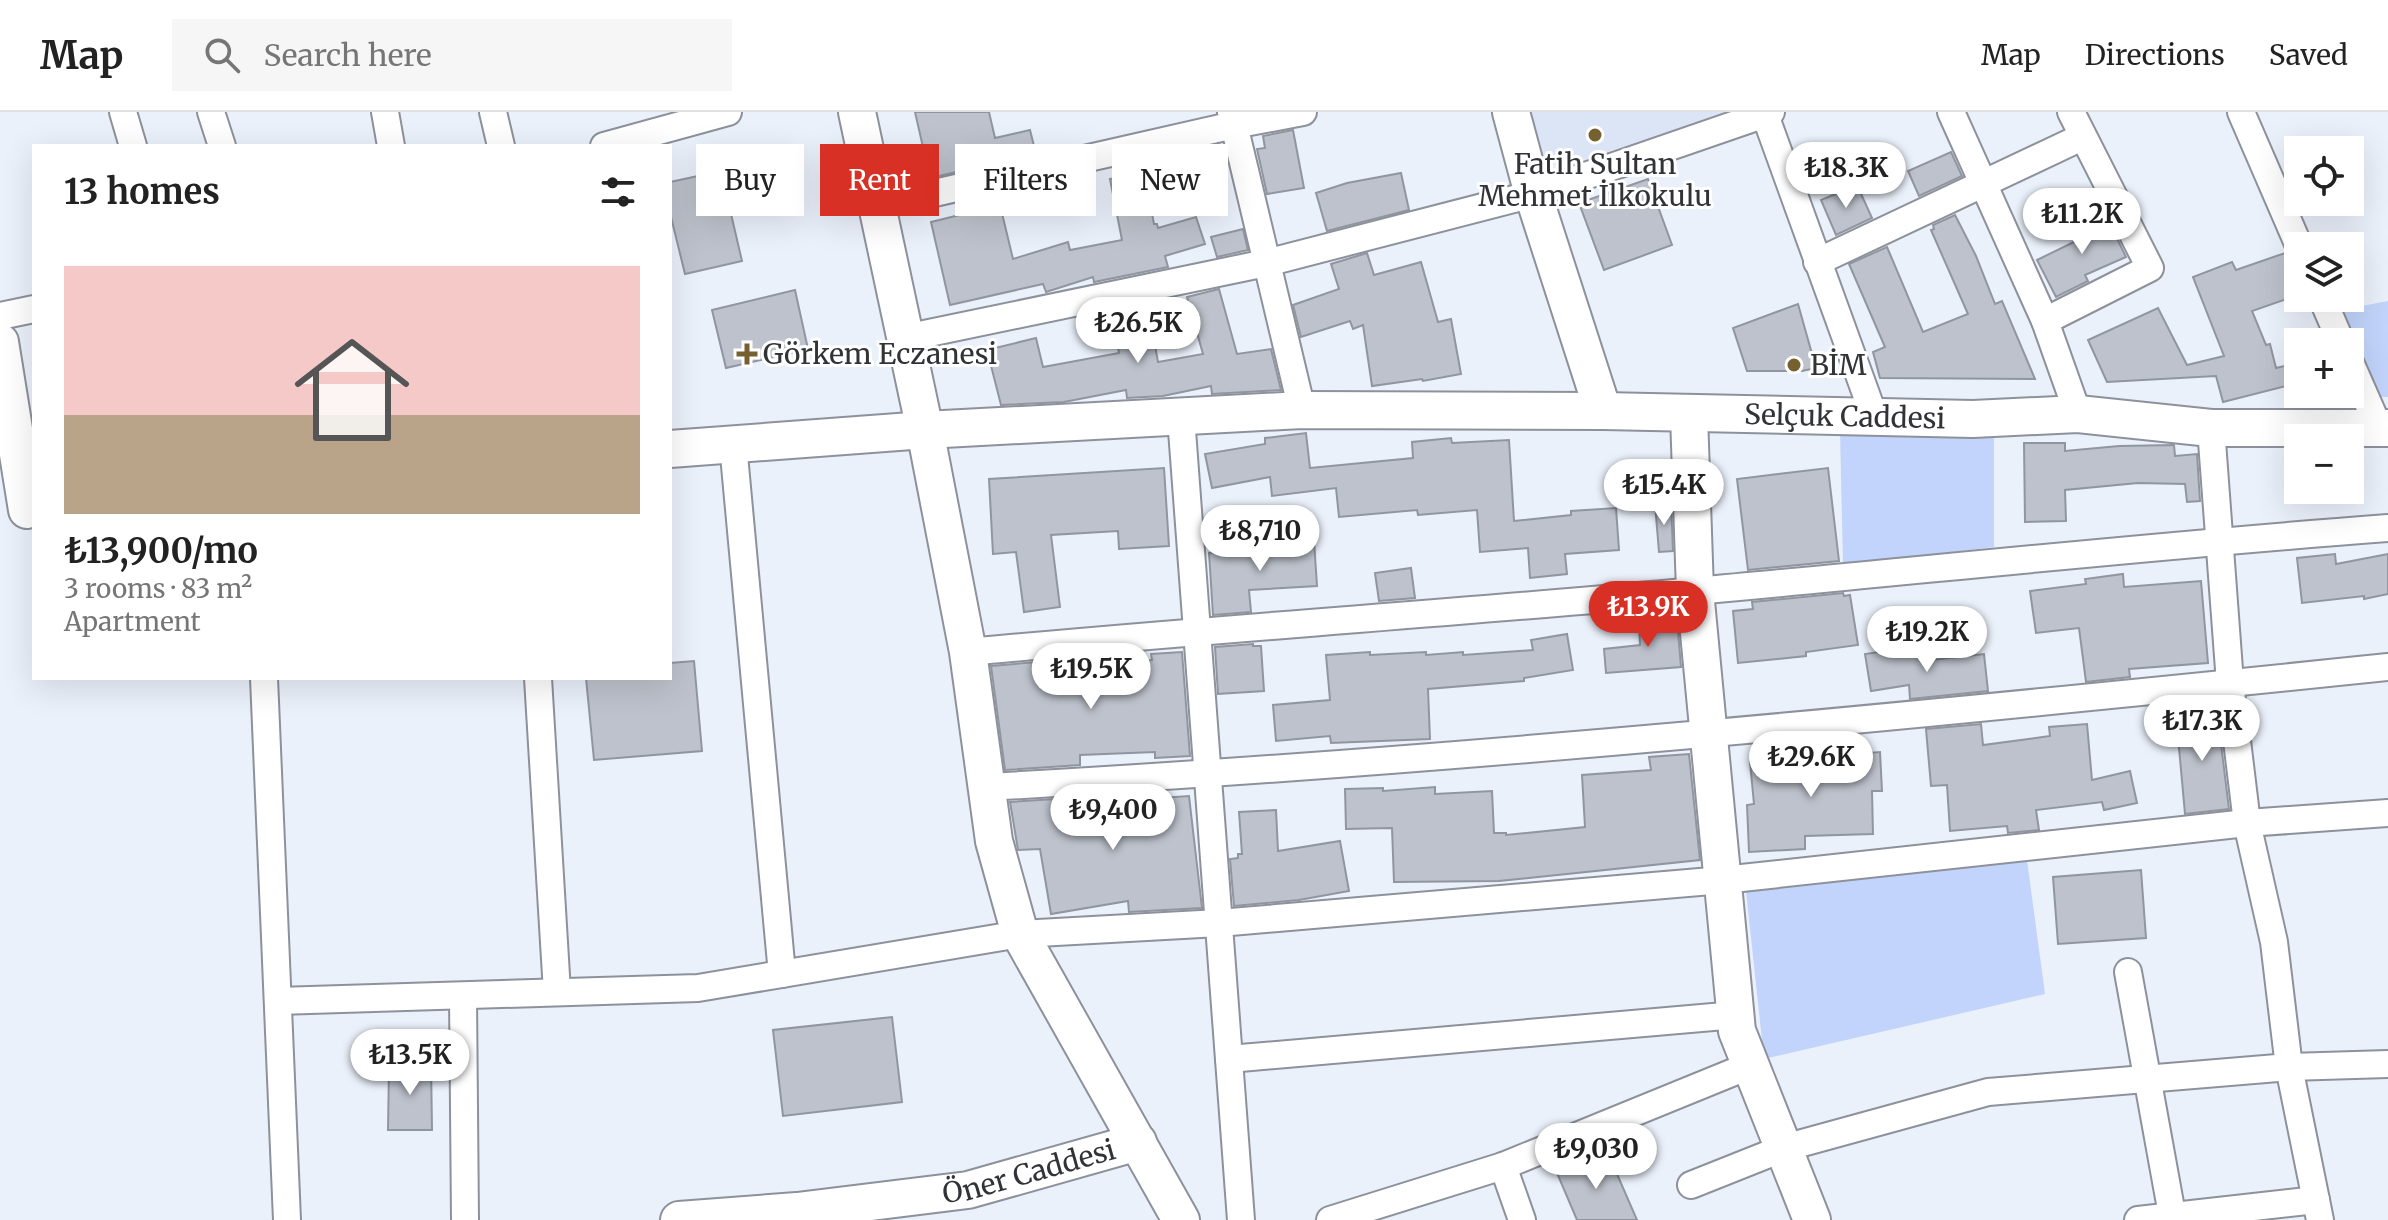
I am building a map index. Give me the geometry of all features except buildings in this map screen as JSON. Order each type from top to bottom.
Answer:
[{"type":"street","points":[[123,112],[132,144]]},
{"type":"street","points":[[211,112],[221,144]]},
{"type":"street","points":[[385,112],[391,144]]},
{"type":"street","points":[[493,112],[501,144]]},
{"type":"street","points":[[857,112],[864,144]]},
{"type":"street","points":[[939,191],[1233,118],[1303,112]]},
{"type":"street","points":[[1511,112],[1533,194],[1603,411]]},
{"type":"street","points":[[1951,112],[2045,321],[2078,414]]},
{"type":"street","points":[[2045,321],[2150,268],[2071,112]]},
{"type":"street","points":[[2241,112],[2293,232]]},
{"type":"street","points":[[905,338],[1266,263],[1533,194],[1767,113],[1817,262],[1874,416]]},
{"type":"street","points":[[611,144],[712,114]]},
{"type":"street","points":[[1233,118],[1302,410]]},
{"type":"street","points":[[1817,262],[2082,137]]},
{"type":"street","points":[[879,216],[968,652],[994,841],[1020,934],[1181,1220]]},
{"type":"street","points":[[0,316],[32,309]]},
{"type":"street","points":[[0,342],[20,511]]},
{"type":"street","points":[[2364,390],[2383,428]]},
{"type":"street","name":"Selçuk Caddesi","points":[[672,449],[925,430],[1302,410],[1603,411],[1973,419],[2078,414],[2211,428],[2383,428]]},
{"type":"street","points":[[1689,415],[1695,591],[1737,1031],[1812,1220]]},
{"type":"street","points":[[1181,417],[1241,1220]]},
{"type":"street","points":[[2138,1220],[2318,1210],[2289,1067],[2274,942],[2247,823],[2230,683],[2211,428]]},
{"type":"street","points":[[733,444],[782,974]]},
{"type":"street","points":[[968,652],[1197,630],[1695,591],[2219,540],[2388,528]]},
{"type":"street","points":[[987,787],[1208,775],[1709,734],[2388,667]]},
{"type":"street","points":[[264,680],[287,1220]]},
{"type":"street","points":[[538,680],[557,992]]},
{"type":"street","points":[[278,1001],[698,988],[1020,934],[1219,923],[1723,880],[2247,823],[2388,813]]},
{"type":"street","points":[[2128,972],[2173,1218]]},
{"type":"street","points":[[463,996],[465,1220]]},
{"type":"street","points":[[1229,1059],[1736,1015]]},
{"type":"street","points":[[1691,1185],[1784,1148],[1988,1092],[2289,1067],[2388,1064]]},
{"type":"street","points":[[1339,1219],[1503,1166],[1751,1065]]},
{"type":"street","name":"Öner Caddesi","points":[[679,1220],[764,1216],[968,1190],[1138,1142]]},
{"type":"street","points":[[1503,1166],[1522,1220]]},
{"type":"shaded area","name":"Fatih Sultan Mehmet İlkokulu","points":[[1525,112],[1730,112],[1561,167],[1537,158]]},
{"type":"shaded area","points":[[2388,301],[2388,397],[2376,397],[2364,372],[2364,328],[2343,328],[2335,312],[2364,312],[2364,306]]},
{"type":"shaded area","points":[[1840,432],[1994,435],[1994,547],[1843,565]]},
{"type":"shaded area","points":[[2027,860],[2045,994],[1764,1059],[1746,891]]},
{"type":"place","name":"Fatih Sultan Mehmet İlkokulu","points":[[1595,135]]},
{"type":"place","name":"Görkem Eczanesi","points":[[747,354]]},
{"type":"place","name":"BİM","points":[[1794,365]]}]
